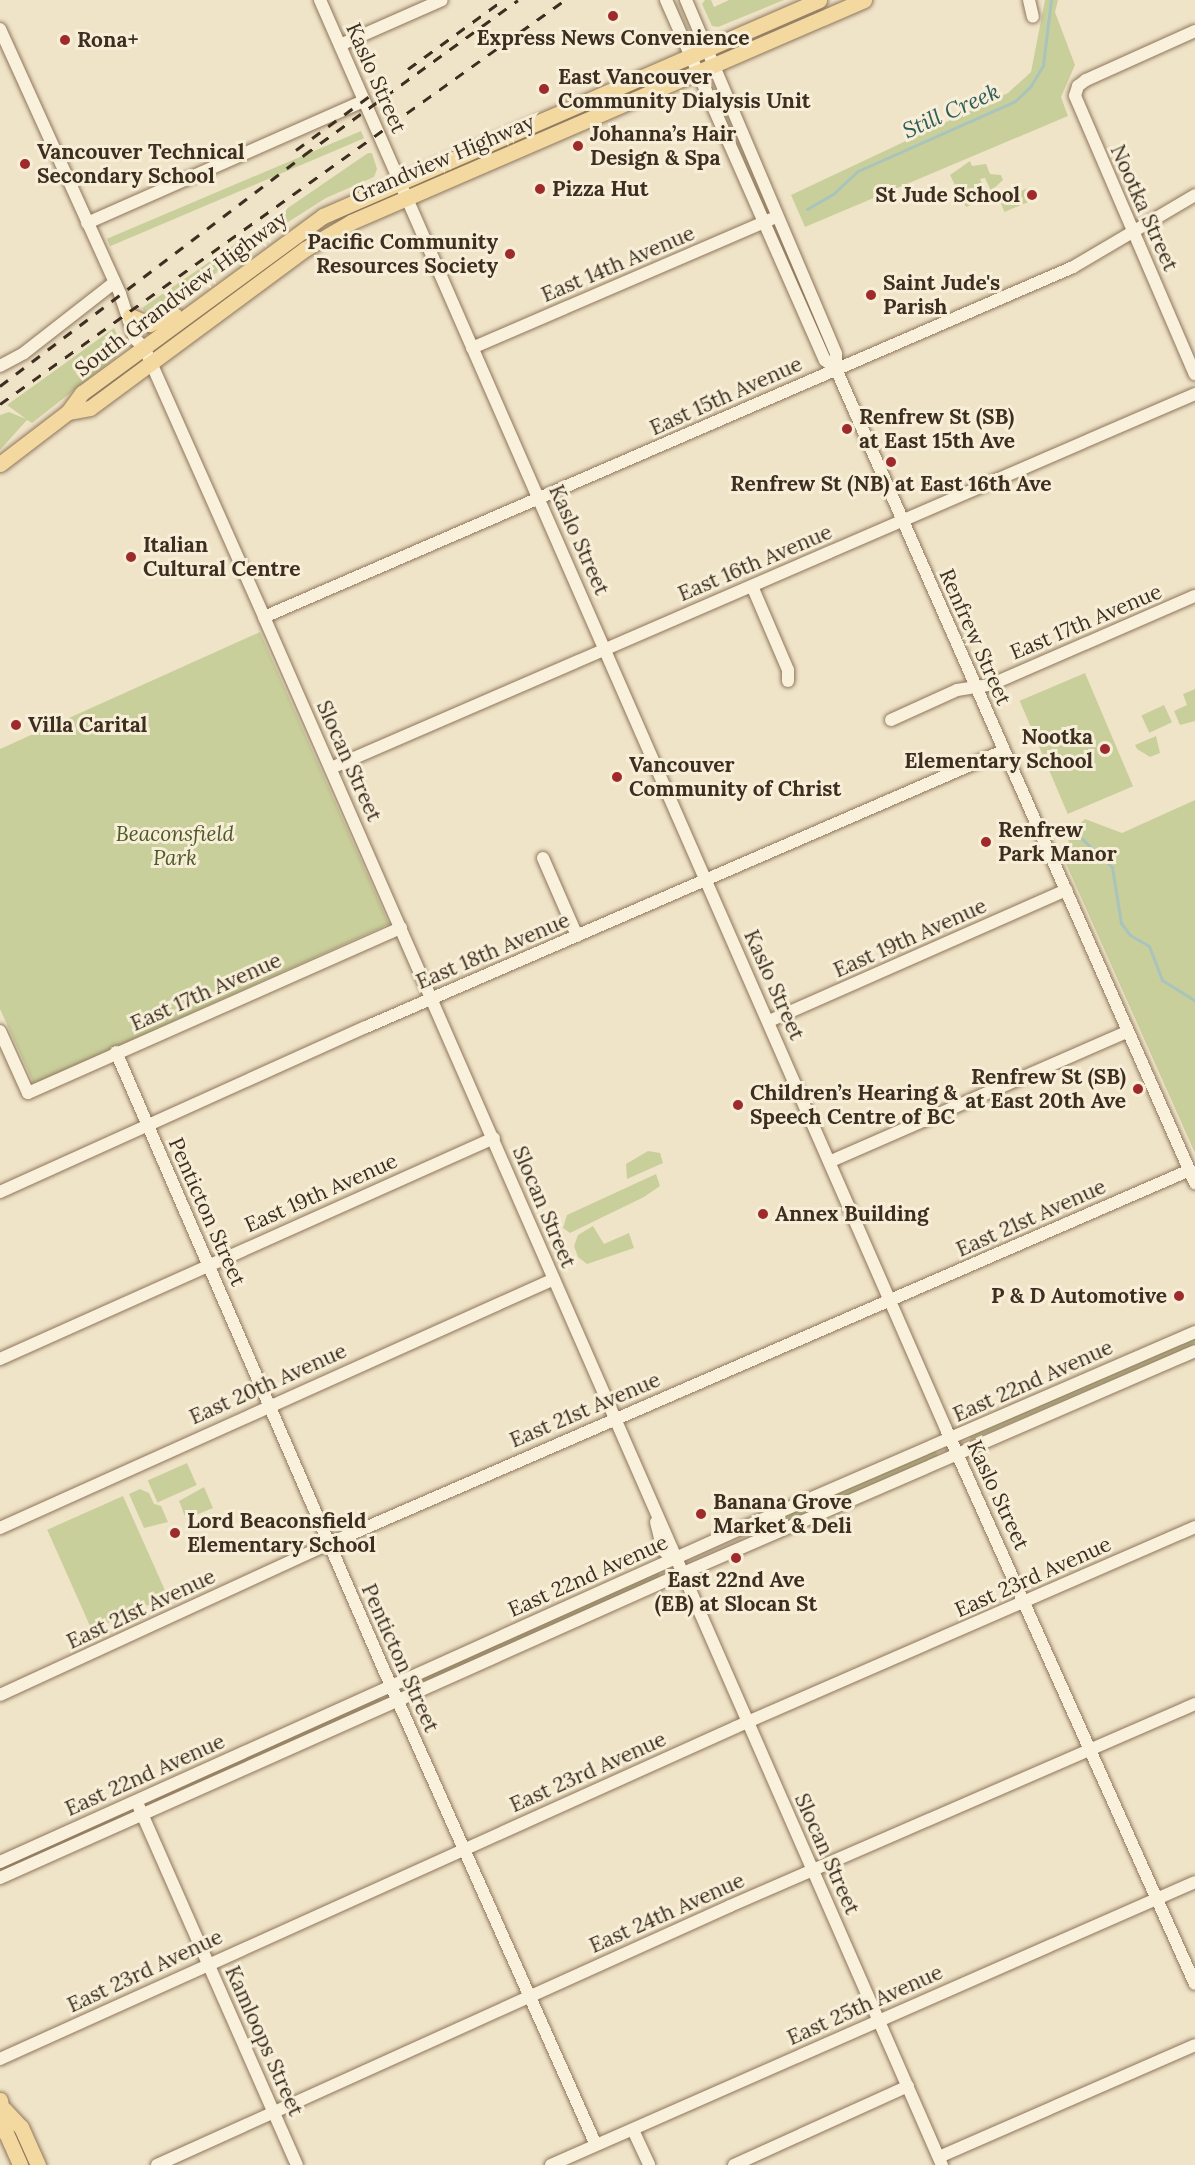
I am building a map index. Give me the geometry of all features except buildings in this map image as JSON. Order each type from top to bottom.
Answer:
[{"type":"main road","name":"Grandview Highway","points":[[323,216],[819,0]]},
{"type":"main road","name":"Grandview Highway","points":[[305,249],[351,222],[407,197],[864,0]]},
{"type":"main road","name":"South Grandview Highway","points":[[0,464],[68,412],[82,393],[206,299],[323,216]]},
{"type":"main road","name":"South Grandview Highway","points":[[68,412],[90,408],[305,249]]},
{"type":"main road","points":[[130,316],[156,323],[206,299]]},
{"type":"main road","points":[[2,2105],[3,2134],[20,2165]]},
{"type":"main road","points":[[2,2105],[21,2127],[38,2165]]},
{"type":"street","name":"Kaslo Street","points":[[320,0],[958,1454],[1195,1984]]},
{"type":"street","points":[[340,45],[442,0]]},
{"type":"street","name":"Renfrew Street","points":[[666,0],[825,360],[836,369]]},
{"type":"street","name":"Renfrew Street","points":[[686,0],[836,354],[836,369],[1195,1183]]},
{"type":"street","points":[[1029,0],[1033,17]]},
{"type":"street","name":"Slocan Street","points":[[0,29],[130,316],[135,339],[144,346],[331,768],[494,1138],[655,1515],[940,2161]]},
{"type":"street","name":"Nootka Street","points":[[1195,31],[1086,80],[1076,90],[1078,105],[1192,357],[1195,374]]},
{"type":"street","points":[[87,222],[364,101]]},
{"type":"street","name":"East 15th Avenue","points":[[264,617],[1073,267],[1195,195]]},
{"type":"street","name":"East 14th Avenue","points":[[472,348],[778,216]]},
{"type":"street","points":[[0,366],[24,353],[115,282]]},
{"type":"street","name":"East 16th Avenue","points":[[331,768],[1195,394]]},
{"type":"street","points":[[752,586],[788,670],[788,681]]},
{"type":"street","name":"East 17th Avenue","points":[[891,720],[957,690],[996,682],[1195,596]]},
{"type":"street","name":"East 18th Avenue","points":[[0,1192],[432,998],[1004,751]]},
{"type":"street","points":[[543,858],[577,936]]},
{"type":"street","name":"East 19th Avenue","points":[[769,1021],[1066,890]]},
{"type":"street","name":"East 17th Avenue","points":[[0,1031],[28,1093],[116,1052],[401,928]]},
{"type":"street","points":[[831,1161],[1128,1031]]},
{"type":"street","name":"Penticton Street","points":[[116,1052],[390,1685],[596,2145]]},
{"type":"street","name":"East 19th Avenue","points":[[0,1359],[494,1138]]},
{"type":"street","name":"East 21st Avenue","points":[[0,1695],[329,1544],[614,1418],[1190,1170]]},
{"type":"street","name":"East 20th Avenue","points":[[0,1528],[554,1279]]},
{"type":"street","name":"East 22nd Avenue","points":[[0,1862],[390,1685],[1195,1332]]},
{"type":"street","name":"East 22nd Avenue","points":[[0,1878],[397,1699],[1195,1351]]},
{"type":"street","name":"East 23rd Avenue","points":[[0,2059],[463,1848],[1195,1527]]},
{"type":"street","name":"East 24th Avenue","points":[[157,2165],[813,1870],[1195,1704]]},
{"type":"street","name":"Kamloops Street","points":[[136,1800],[297,2165]]},
{"type":"street","name":"East 25th Avenue","points":[[551,2165],[878,2019],[1195,1882]]},
{"type":"street","points":[[940,2161],[1195,2045]]},
{"type":"street","points":[[734,2165],[908,2086]]},
{"type":"street","points":[[633,2130],[649,2165]]},
{"type":"green space","points":[[705,0],[711,0],[714,7],[729,0],[784,0],[718,27],[712,26],[702,4]]},
{"type":"green space","points":[[1045,0],[1058,0],[1055,12],[1075,65],[1061,97],[1068,116],[805,227],[791,195],[1008,93],[1031,72]]},
{"type":"green space","points":[[361,131],[364,138],[110,246],[107,239]]},
{"type":"green space","points":[[368,153],[372,153],[377,169],[374,177],[326,198],[285,224],[160,313],[150,316],[142,308]]},
{"type":"green space","points":[[970,161],[972,166],[986,164],[990,174],[1001,175],[1003,180],[991,191],[985,178],[980,179],[988,198],[966,207],[950,175]]},
{"type":"green space","points":[[1028,188],[1033,200],[1005,212],[999,200]]},
{"type":"green space","points":[[114,328],[123,347],[115,358],[32,423],[27,420],[0,450],[0,415],[9,412],[26,419],[7,405]]},
{"type":"green space","name":"Beaconsfield Park","points":[[260,632],[389,924],[34,1084],[0,1009],[0,749]]},
{"type":"green space","points":[[1085,673],[1133,786],[1068,814],[1020,701]]},
{"type":"green space","points":[[1195,689],[1195,721],[1180,725],[1174,711],[1187,705],[1183,694]]},
{"type":"green space","points":[[1164,705],[1172,722],[1149,733],[1141,716]]},
{"type":"green space","points":[[1156,736],[1160,753],[1150,757],[1137,749],[1135,745]]},
{"type":"green space","points":[[1195,800],[1195,1153],[1064,859],[1073,854],[1067,837],[1085,819],[1122,833]]},
{"type":"green space","points":[[648,1151],[660,1153],[663,1163],[627,1179],[626,1164]]},
{"type":"green space","points":[[656,1174],[660,1186],[644,1197],[570,1233],[563,1228],[567,1215]]},
{"type":"green space","points":[[593,1226],[604,1244],[629,1233],[634,1248],[587,1264],[578,1257],[574,1246],[578,1235]]},
{"type":"green space","points":[[1195,1338],[1195,1345],[971,1440],[970,1436]]},
{"type":"green space","points":[[935,1450],[938,1456],[751,1537],[757,1528]]},
{"type":"green space","points":[[187,1463],[197,1485],[157,1502],[148,1480]]},
{"type":"green space","points":[[204,1487],[213,1508],[186,1519],[179,1501]]},
{"type":"green space","points":[[140,1489],[149,1493],[154,1504],[161,1506],[168,1522],[144,1528],[129,1494]]},
{"type":"green space","points":[[123,1496],[168,1596],[92,1630],[47,1530]]},
{"type":"green space","points":[[658,1571],[660,1577],[411,1687],[407,1685]]},
{"type":"green space","points":[[379,1695],[381,1701],[155,1801],[155,1797]]},
{"type":"green space","points":[[122,1813],[124,1816],[0,1875],[0,1868]]},
{"type":"waterway","name":"Still Creek","points":[[807,209],[833,194],[858,171],[1015,101],[1030,87],[1043,65],[1051,0]]},
{"type":"waterway","name":"Still Creek","points":[[1078,835],[1112,867],[1121,923],[1130,935],[1149,946],[1162,980],[1195,1001]]},
{"type":"railway","points":[[408,69],[503,0]]},
{"type":"railway","points":[[0,386],[304,155],[518,0]]},
{"type":"railway","points":[[0,404],[565,0]]},
{"type":"railway","points":[[296,150],[386,84]]},
{"type":"place","name":"Express News Convenience","points":[[613,16]]},
{"type":"place","name":"Rona+","points":[[65,40]]},
{"type":"place","name":"East Vancouver Community Dialysis Unit","points":[[544,89]]},
{"type":"place","name":"Johanna’s Hair Design & Spa","points":[[578,146]]},
{"type":"place","name":"Vancouver Technical Secondary School","points":[[25,164]]},
{"type":"place","name":"Pizza Hut","points":[[540,189]]},
{"type":"place","name":"St Jude School","points":[[1032,195]]},
{"type":"place","name":"Pacific Community Resources Society","points":[[510,254]]},
{"type":"place","name":"Saint Jude's Parish","points":[[871,295]]},
{"type":"place","name":"Renfrew St (SB) at East 15th Ave","points":[[847,429]]},
{"type":"place","name":"Renfrew St (NB) at East 16th Ave","points":[[891,462]]},
{"type":"place","name":"Italian Cultural Centre","points":[[131,557]]},
{"type":"place","name":"Villa Carital","points":[[16,725]]},
{"type":"place","name":"Nootka Elementary School","points":[[1105,749]]},
{"type":"place","name":"Vancouver Community of Christ","points":[[617,777]]},
{"type":"place","name":"Renfrew Park Manor","points":[[986,842]]},
{"type":"place","name":"Renfrew St (SB) at East 20th Ave","points":[[1138,1089]]},
{"type":"place","name":"Children’s Hearing & Speech Centre of BC","points":[[738,1105]]},
{"type":"place","name":"Annex Building","points":[[763,1214]]},
{"type":"place","name":"P & D Automotive","points":[[1179,1296]]},
{"type":"place","name":"Banana Grove Market & Deli","points":[[701,1514]]},
{"type":"place","name":"Lord Beaconsfield Elementary School","points":[[175,1533]]},
{"type":"place","name":"East 22nd Ave (EB) at Slocan St","points":[[736,1558]]}]
